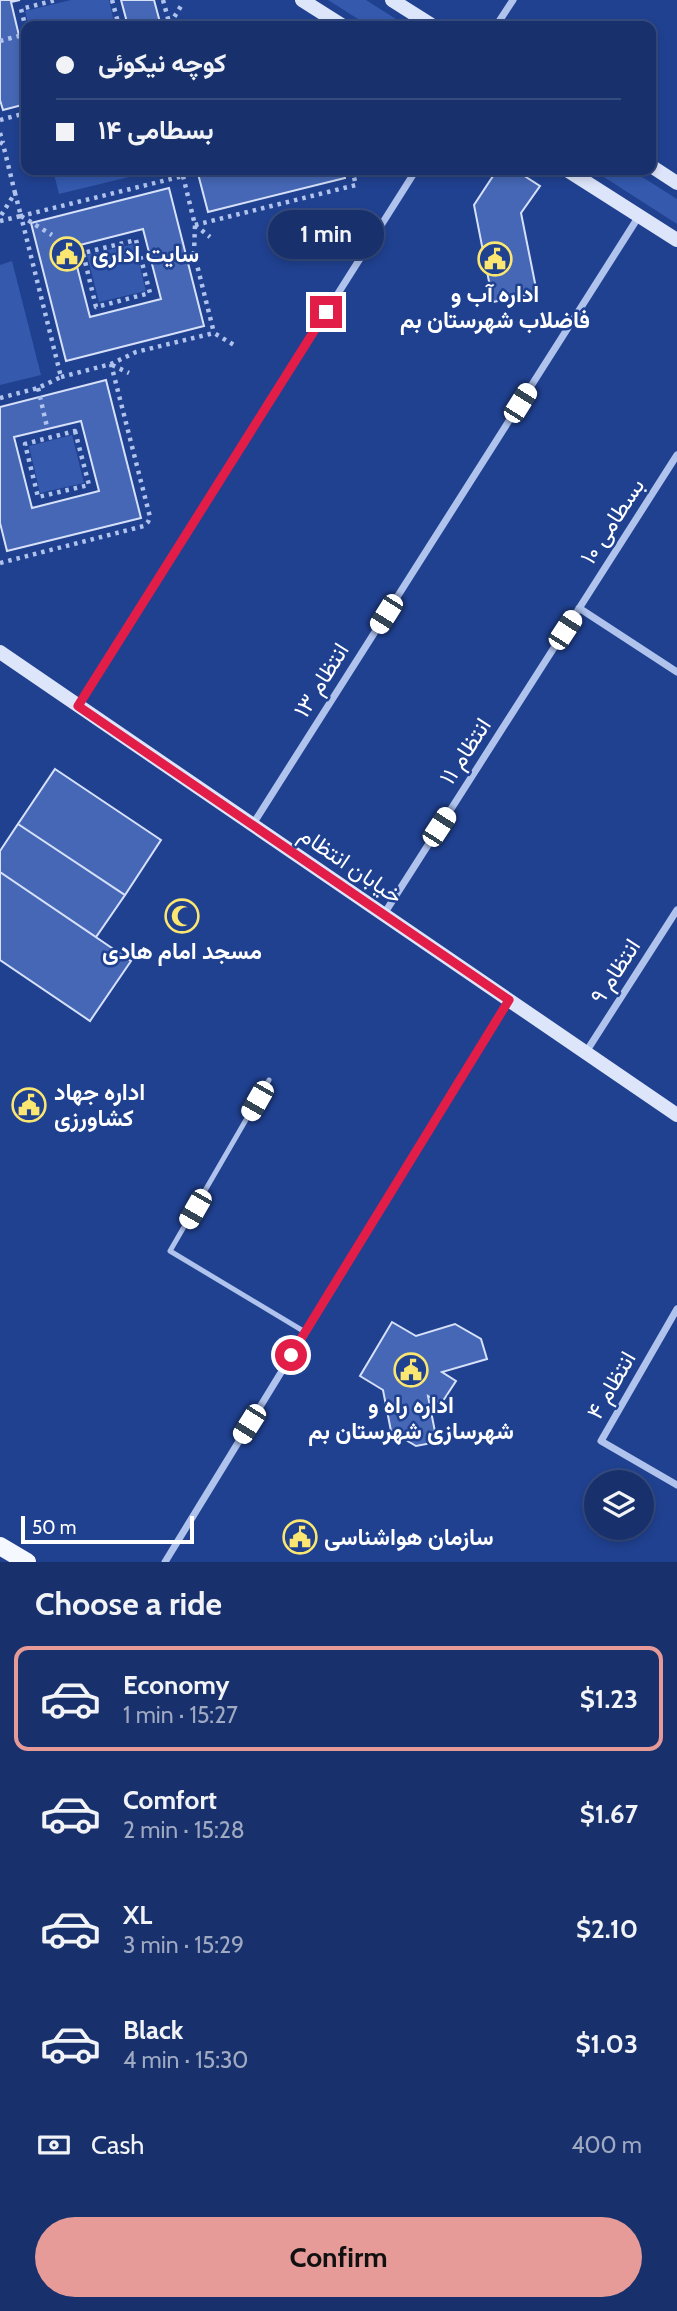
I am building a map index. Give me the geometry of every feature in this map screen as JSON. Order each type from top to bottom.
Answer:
[{"type":"main road","points":[[0,1546],[27,1562]]},
{"type":"street","points":[[302,0],[335,21]]},
{"type":"street","points":[[392,0],[425,21]]},
{"type":"street","points":[[499,21],[513,0]]},
{"type":"street","points":[[656,169],[677,183]]},
{"type":"street","points":[[78,706],[413,175]]},
{"type":"street","points":[[575,175],[677,240]]},
{"type":"street","name":"انتظام ۱۳","points":[[252,825],[639,216]]},
{"type":"street","name":"بسطامی ۱۰","points":[[579,608],[677,455]]},
{"type":"street","points":[[579,608],[677,672]]},
{"type":"street","name":"انتظام ۱۱","points":[[383,914],[579,608]]},
{"type":"street","name":"خیابان انتظام","points":[[0,652],[677,1115]]},
{"type":"street","name":"انتظام ۹","points":[[586,1052],[677,910]]},
{"type":"street","points":[[165,1562],[509,1000]]},
{"type":"street","name":"انتظام ۴","points":[[677,1309],[601,1441],[677,1485]]},
{"type":"lane","points":[[270,1080],[170,1251],[305,1332]]},
{"type":"path","points":[[24,21],[21,9],[56,0]]},
{"type":"path","points":[[112,0],[118,21]]},
{"type":"path","points":[[163,0],[169,21]]},
{"type":"path","points":[[173,21],[181,6]]},
{"type":"path","points":[[0,41],[21,34]]},
{"type":"path","points":[[0,120],[21,114]]},
{"type":"path","points":[[0,133],[61,377]]},
{"type":"path","points":[[0,219],[21,216],[175,175]]},
{"type":"path","points":[[183,175],[195,225],[194,253],[214,333]]},
{"type":"path","points":[[195,225],[356,185],[353,175]]},
{"type":"path","points":[[0,219],[15,192]]},
{"type":"path","points":[[21,216],[52,235]]},
{"type":"path","points":[[195,225],[210,237]]},
{"type":"path","points":[[136,240],[150,293],[96,307],[83,253],[136,240]]},
{"type":"path","points":[[0,398],[37,388],[61,377],[111,364],[136,352],[214,333],[234,345]]},
{"type":"path","points":[[111,364],[129,373]]},
{"type":"path","points":[[0,561],[144,526],[148,522],[150,517],[111,364]]},
{"type":"path","points":[[37,388],[47,428]]},
{"type":"path","points":[[75,431],[89,485],[38,498],[25,444],[75,431]]},
{"type":"shaded area","points":[[71,0],[109,0],[114,21],[28,21],[25,11]]},
{"type":"shaded area","points":[[328,0],[366,0],[399,21],[361,21]]},
{"type":"shaded area","points":[[54,175],[137,175],[59,194]]},
{"type":"shaded area","points":[[601,175],[639,175],[677,199],[677,224]]},
{"type":"shaded area","points":[[134,244],[146,291],[99,302],[87,255]]},
{"type":"shaded area","points":[[12,261],[41,375],[0,385],[0,265]]},
{"type":"shaded area","points":[[72,435],[84,483],[40,493],[29,446]]},
{"type":"building","points":[[0,0],[20,0],[11,2],[21,44],[21,105],[3,110],[0,100]]},
{"type":"building","points":[[121,0],[154,0],[160,21],[127,21]]},
{"type":"building","points":[[198,175],[344,175],[345,178],[208,212]]},
{"type":"building","points":[[494,175],[523,175],[540,186],[521,213],[537,293],[493,302],[474,205]]},
{"type":"building","points":[[169,188],[204,326],[66,361],[31,223]],"holes":[[[143,229],[161,299],[90,317],[72,247]]]},
{"type":"building","points":[[106,380],[141,518],[7,551],[0,523],[0,407]],"holes":[[[81,421],[99,491],[32,508],[14,437]]]},
{"type":"building","points":[[55,769],[161,840],[125,895],[18,824]]},
{"type":"building","points":[[18,824],[125,895],[96,937],[0,872],[0,851]]},
{"type":"building","points":[[0,872],[131,961],[90,1021],[0,960]]},
{"type":"building","points":[[392,1322],[416,1336],[455,1324],[481,1339],[487,1359],[442,1372],[456,1381],[441,1404],[428,1396],[437,1442],[416,1446],[391,1431],[383,1390],[360,1376]]},
{"type":"place","name":"سایت اداری","points":[[67,254]]},
{"type":"place","name":"اداره آب و فاضلاب شهرستان بم","points":[[495,259]]},
{"type":"place","name":"مسجد امام هادی","points":[[182,916]]},
{"type":"place","name":"اداره جهاد کشاورزی","points":[[29,1105]]},
{"type":"place","name":"اداره راه و شهرسازی شهرستان بم","points":[[411,1370]]},
{"type":"place","name":"سازمان هواشناسی","points":[[300,1537]]},
{"type":"route","points":[[291,1355],[509,1000],[78,706],[326,312]]}]
